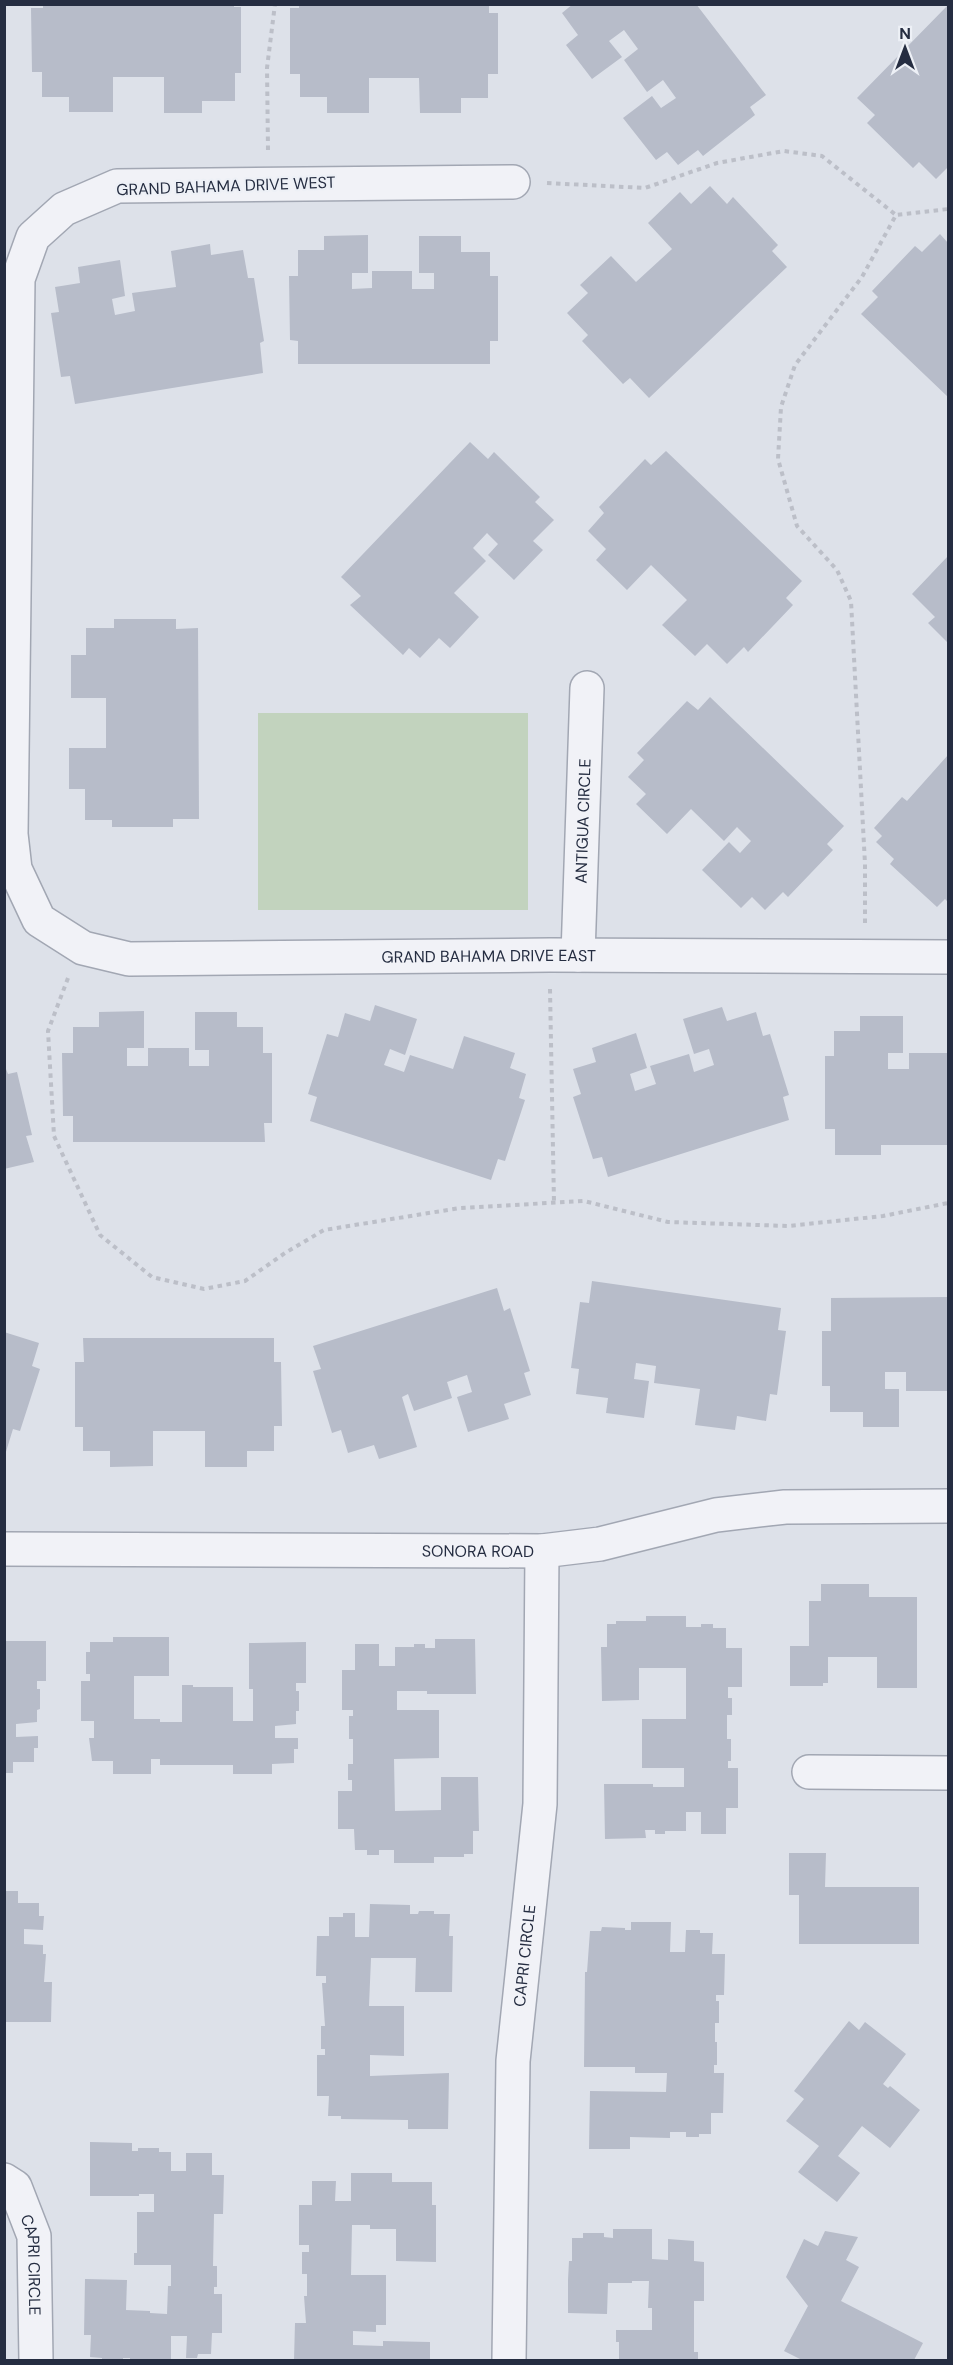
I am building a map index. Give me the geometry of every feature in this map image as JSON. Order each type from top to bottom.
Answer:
[{"type":"street","name":"GRAND BAHAMA DRIVE WEST","points":[[39,920],[15,869],[11,834],[11,450],[18,279],[33,237],[64,209],[117,186],[513,182]]},
{"type":"street","name":"ANTIGUA CIRCLE","points":[[564,955],[587,688]]},
{"type":"street","name":"GRAND BAHAMA DRIVE EAST","points":[[39,920],[83,948],[129,959],[564,955],[948,957]]},
{"type":"street","name":"SONORA ROAD","points":[[4,1550],[542,1551],[600,1544],[716,1515],[773,1508],[948,1506]]},
{"type":"street","name":"CAPRI CIRCLE","points":[[509,2361],[513,2061],[540,1804],[542,1551]]},
{"type":"street","points":[[809,1772],[948,1773]]},
{"type":"street","name":"CAPRI CIRCLE","points":[[4,2180],[15,2187],[34,2236],[36,2361]]},
{"type":"path","points":[[268,184],[267,68],[275,4]]},
{"type":"path","points":[[513,182],[645,188],[717,164],[784,151],[822,156],[896,215],[948,209]]},
{"type":"path","points":[[865,957],[865,864],[851,601],[837,570],[797,526],[778,459],[781,407],[795,365],[862,277],[896,215]]},
{"type":"path","points":[[83,948],[63,990],[48,1031],[54,1136],[100,1235],[152,1277],[204,1289],[245,1281],[285,1253],[324,1230],[460,1208],[584,1201],[668,1221],[788,1226],[883,1216],[948,1203]]},
{"type":"path","points":[[554,1203],[564,955]]},
{"type":"green space","points":[[258,713],[528,713],[528,910],[258,910]]},
{"type":"building","points":[[43,4],[234,4],[234,7],[241,7],[241,73],[235,73],[235,101],[202,101],[202,113],[164,113],[164,77],[113,77],[113,112],[69,112],[69,97],[42,97],[42,72],[32,72],[31,8],[43,8]]},
{"type":"building","points":[[299,4],[489,4],[489,13],[498,13],[498,74],[488,74],[488,98],[461,98],[461,113],[420,113],[419,78],[369,78],[369,113],[327,113],[327,97],[300,97],[300,74],[290,74],[290,8],[299,8]]},
{"type":"building","points":[[573,4],[696,4],[766,95],[750,107],[755,115],[703,156],[698,150],[678,165],[667,152],[656,160],[623,118],[652,96],[661,108],[676,98],[663,80],[647,92],[624,60],[638,49],[624,30],[609,41],[622,57],[592,79],[566,45],[578,35],[562,13]]},
{"type":"building","points":[[948,5],[948,167],[936,179],[919,162],[913,168],[867,123],[875,115],[857,98]]},
{"type":"building","points":[[710,186],[727,204],[733,197],[778,245],[772,251],[787,267],[649,398],[630,378],[623,384],[582,341],[588,335],[567,313],[588,293],[580,285],[611,256],[636,282],[672,249],[648,223],[680,192],[691,204]]},
{"type":"building","points":[[940,234],[948,243],[948,397],[861,314],[878,297],[872,291],[915,246],[922,252]]},
{"type":"building","points":[[368,235],[368,273],[352,273],[352,289],[372,288],[372,271],[412,271],[412,289],[434,289],[434,273],[419,273],[419,236],[461,236],[461,252],[490,252],[490,276],[498,276],[498,341],[490,341],[490,364],[298,364],[298,341],[290,340],[289,276],[298,276],[298,250],[324,250],[324,236]]},
{"type":"building","points":[[210,244],[211,255],[243,250],[248,278],[254,278],[264,341],[260,343],[263,373],[75,404],[70,376],[61,377],[51,313],[59,312],[55,287],[80,283],[78,267],[120,260],[125,296],[112,299],[115,315],[135,311],[132,293],[176,287],[171,251]]},
{"type":"building","points":[[470,442],[488,459],[494,452],[540,497],[535,502],[554,520],[533,541],[543,550],[514,580],[488,555],[498,544],[487,533],[473,548],[486,561],[454,593],[479,617],[450,648],[439,638],[420,658],[409,648],[403,655],[350,605],[361,596],[341,577]]},
{"type":"building","points":[[666,451],[802,581],[786,598],[793,605],[748,652],[744,647],[727,664],[707,644],[695,656],[662,625],[687,600],[651,565],[627,590],[596,560],[606,549],[588,531],[604,513],[599,507],[645,459],[651,465]]},
{"type":"building","points":[[948,556],[948,643],[928,623],[935,617],[912,594]]},
{"type":"building","points":[[114,619],[176,619],[176,629],[198,628],[199,819],[173,819],[173,827],[112,827],[112,820],[85,820],[85,789],[69,789],[69,748],[106,748],[106,698],[71,698],[71,655],[86,655],[86,628],[114,628]]},
{"type":"building","points":[[710,697],[844,826],[827,844],[833,850],[788,897],[783,892],[765,910],[752,897],[741,908],[702,870],[729,842],[740,853],[751,841],[737,827],[724,841],[691,809],[667,834],[636,804],[646,794],[628,777],[644,760],[637,753],[687,701],[698,710]]},
{"type":"building","points":[[948,755],[948,902],[945,899],[937,907],[890,864],[894,859],[876,842],[882,836],[874,828],[902,797],[907,801]]},
{"type":"building","points":[[375,1005],[417,1019],[405,1055],[390,1049],[384,1065],[404,1072],[410,1055],[453,1069],[464,1036],[515,1053],[510,1068],[526,1074],[519,1098],[525,1100],[505,1161],[498,1159],[491,1180],[310,1121],[317,1097],[308,1094],[327,1034],[338,1037],[345,1013],[370,1021]]},
{"type":"building","points":[[722,1007],[727,1021],[756,1012],[763,1036],[770,1034],[789,1095],[783,1097],[789,1120],[608,1177],[602,1157],[593,1159],[573,1097],[581,1094],[573,1069],[596,1062],[592,1048],[636,1033],[647,1068],[630,1074],[635,1091],[656,1084],[650,1066],[689,1054],[694,1072],[714,1065],[709,1049],[694,1054],[683,1019]]},
{"type":"building","points":[[144,1011],[144,1048],[127,1048],[127,1066],[148,1066],[148,1048],[189,1048],[189,1066],[209,1066],[209,1050],[195,1050],[195,1012],[237,1012],[237,1027],[263,1027],[263,1053],[272,1053],[272,1123],[264,1123],[265,1142],[73,1142],[73,1116],[63,1116],[62,1053],[73,1053],[73,1027],[99,1027],[99,1012]]},
{"type":"building","points":[[860,1016],[903,1016],[903,1053],[888,1053],[888,1069],[909,1069],[909,1053],[948,1053],[948,1145],[881,1145],[881,1155],[835,1155],[835,1129],[825,1129],[825,1056],[834,1056],[834,1031],[860,1031]]},
{"type":"building","points":[[4,1064],[8,1074],[17,1072],[32,1135],[26,1136],[34,1162],[4,1169]]},
{"type":"building","points":[[592,1281],[781,1308],[778,1330],[786,1331],[777,1395],[770,1394],[766,1421],[737,1416],[735,1430],[695,1425],[700,1389],[654,1383],[656,1366],[636,1363],[634,1379],[649,1381],[644,1418],[606,1413],[608,1398],[576,1394],[579,1369],[571,1368],[580,1302],[589,1303]]},
{"type":"building","points":[[497,1288],[504,1311],[510,1308],[530,1371],[524,1373],[531,1395],[504,1404],[509,1419],[468,1432],[457,1397],[472,1392],[467,1375],[447,1382],[452,1398],[414,1411],[408,1394],[402,1397],[417,1447],[379,1459],[374,1445],[348,1453],[341,1430],[332,1433],[313,1371],[321,1369],[313,1346]]},
{"type":"building","points":[[948,1297],[948,1391],[906,1391],[906,1372],[885,1372],[885,1389],[899,1389],[899,1427],[863,1427],[863,1412],[830,1412],[830,1386],[822,1386],[822,1331],[831,1331],[831,1298]]},
{"type":"building","points":[[4,1332],[39,1343],[32,1366],[40,1369],[20,1431],[13,1429],[5,1455]]},
{"type":"building","points":[[83,1338],[274,1338],[274,1362],[281,1362],[282,1426],[274,1426],[274,1451],[247,1451],[247,1467],[205,1467],[205,1431],[153,1431],[153,1466],[110,1467],[110,1451],[83,1451],[83,1427],[75,1427],[75,1362],[84,1362]]},
{"type":"building","points":[[821,1584],[869,1584],[869,1597],[917,1597],[917,1688],[877,1688],[877,1657],[828,1657],[828,1683],[823,1683],[823,1686],[790,1686],[790,1646],[809,1646],[809,1601],[821,1601]]},
{"type":"building","points":[[646,1616],[686,1616],[686,1627],[713,1624],[713,1628],[726,1628],[726,1648],[742,1648],[742,1687],[728,1687],[728,1698],[732,1698],[732,1715],[727,1715],[727,1739],[731,1739],[731,1761],[728,1761],[728,1768],[738,1768],[738,1808],[726,1808],[726,1834],[701,1834],[701,1812],[686,1812],[686,1831],[665,1831],[665,1834],[655,1834],[655,1830],[645,1830],[646,1838],[605,1839],[604,1784],[653,1784],[653,1787],[684,1787],[684,1768],[642,1768],[642,1719],[686,1719],[686,1668],[639,1668],[639,1700],[602,1701],[601,1647],[607,1647],[607,1624],[616,1624],[616,1621],[646,1621]]},
{"type":"building","points":[[113,1637],[169,1637],[169,1676],[134,1676],[134,1719],[160,1719],[160,1722],[182,1722],[182,1685],[233,1687],[233,1721],[253,1721],[253,1689],[249,1689],[249,1643],[306,1642],[306,1683],[296,1683],[296,1691],[299,1691],[299,1711],[296,1711],[296,1724],[275,1726],[275,1738],[298,1738],[298,1749],[294,1749],[294,1763],[272,1764],[272,1774],[233,1774],[233,1765],[160,1765],[160,1759],[151,1759],[151,1774],[113,1774],[113,1761],[92,1761],[89,1738],[94,1738],[94,1721],[81,1721],[81,1681],[90,1681],[90,1674],[86,1674],[86,1652],[90,1652],[90,1642],[113,1642]]},
{"type":"building","points":[[435,1639],[475,1639],[476,1694],[427,1694],[427,1691],[397,1691],[397,1710],[439,1710],[439,1758],[394,1759],[395,1811],[441,1810],[441,1777],[478,1777],[479,1831],[473,1831],[473,1854],[464,1854],[464,1857],[434,1857],[434,1863],[394,1863],[394,1850],[379,1850],[379,1855],[367,1855],[367,1850],[355,1850],[354,1829],[338,1829],[338,1791],[352,1791],[352,1780],[348,1780],[348,1764],[353,1764],[353,1739],[349,1739],[349,1716],[353,1716],[353,1710],[342,1710],[342,1670],[355,1670],[355,1644],[379,1644],[379,1666],[395,1666],[395,1647],[414,1647],[414,1644],[425,1644],[425,1648],[435,1648]]},
{"type":"building","points":[[4,1641],[46,1641],[46,1681],[37,1681],[37,1689],[40,1689],[40,1709],[37,1710],[37,1722],[16,1724],[16,1737],[38,1736],[38,1748],[34,1748],[34,1762],[13,1762],[13,1773],[4,1773]]},
{"type":"building","points":[[789,1853],[826,1853],[825,1887],[919,1887],[919,1944],[799,1944],[799,1895],[789,1895]]},
{"type":"building","points":[[4,1891],[18,1891],[18,1903],[39,1903],[39,1916],[44,1916],[43,1930],[24,1929],[24,1944],[43,1945],[43,1954],[46,1954],[44,1982],[52,1982],[51,2022],[4,2022]]},
{"type":"building","points":[[370,1904],[410,1905],[410,1914],[418,1914],[419,1911],[434,1911],[434,1914],[450,1914],[449,1936],[453,1936],[452,1992],[415,1992],[416,1958],[371,1958],[369,2006],[404,2006],[404,2056],[370,2055],[370,2076],[449,2073],[448,2129],[408,2129],[408,2120],[341,2119],[341,2116],[328,2116],[329,2096],[317,2096],[317,2055],[325,2055],[325,2049],[321,2049],[321,2026],[325,2026],[322,1983],[326,1983],[326,1976],[316,1976],[317,1936],[329,1936],[329,1917],[343,1917],[343,1913],[355,1913],[355,1937],[369,1937]]},
{"type":"building","points":[[631,1922],[671,1922],[670,1952],[685,1952],[686,1930],[713,1933],[712,1954],[725,1954],[724,1995],[716,1995],[716,2001],[719,2001],[719,2023],[715,2023],[717,2065],[714,2065],[714,2073],[724,2073],[723,2113],[711,2113],[711,2134],[686,2137],[686,2132],[670,2132],[670,2138],[630,2137],[630,2149],[589,2149],[590,2091],[666,2092],[667,2073],[635,2073],[635,2067],[584,2067],[585,1972],[587,1972],[590,1931],[601,1931],[602,1927],[631,1930]]},
{"type":"building","points":[[849,2021],[859,2030],[865,2022],[906,2054],[883,2084],[888,2088],[890,2086],[920,2110],[890,2148],[862,2126],[838,2156],[860,2173],[837,2202],[798,2172],[819,2146],[786,2121],[804,2099],[794,2091]]},
{"type":"building","points":[[90,2142],[132,2143],[132,2151],[138,2151],[138,2148],[159,2148],[159,2152],[171,2152],[171,2171],[186,2171],[186,2153],[212,2153],[212,2175],[224,2175],[223,2214],[214,2214],[213,2266],[217,2266],[217,2287],[214,2287],[214,2294],[222,2294],[222,2333],[212,2333],[211,2354],[198,2354],[197,2358],[186,2358],[187,2336],[171,2336],[171,2360],[123,2358],[123,2360],[102,2360],[102,2358],[90,2357],[91,2335],[84,2335],[85,2279],[127,2280],[126,2310],[167,2314],[171,2265],[134,2265],[134,2253],[137,2253],[137,2212],[154,2212],[154,2194],[90,2196]]},
{"type":"building","points":[[351,2173],[392,2173],[392,2182],[432,2182],[432,2205],[436,2205],[436,2262],[396,2261],[396,2229],[370,2229],[370,2225],[352,2225],[351,2275],[386,2275],[386,2325],[376,2325],[376,2332],[353,2331],[353,2345],[383,2346],[383,2341],[430,2342],[430,2360],[294,2360],[295,2323],[306,2323],[304,2296],[307,2296],[307,2274],[302,2274],[302,2252],[309,2252],[309,2245],[299,2245],[299,2205],[312,2205],[312,2181],[336,2181],[335,2201],[351,2201]]},
{"type":"building","points":[[613,2229],[652,2229],[652,2259],[668,2260],[668,2239],[694,2241],[694,2261],[704,2262],[704,2301],[694,2301],[694,2352],[698,2352],[698,2360],[619,2360],[616,2330],[652,2330],[652,2308],[648,2308],[649,2281],[608,2283],[607,2314],[568,2313],[572,2238],[583,2238],[583,2233],[604,2233],[604,2237],[613,2238]]},
{"type":"building","points":[[825,2231],[858,2237],[846,2260],[859,2267],[841,2301],[923,2343],[914,2360],[802,2360],[784,2351],[808,2306],[786,2277],[804,2239],[818,2246]]}]
